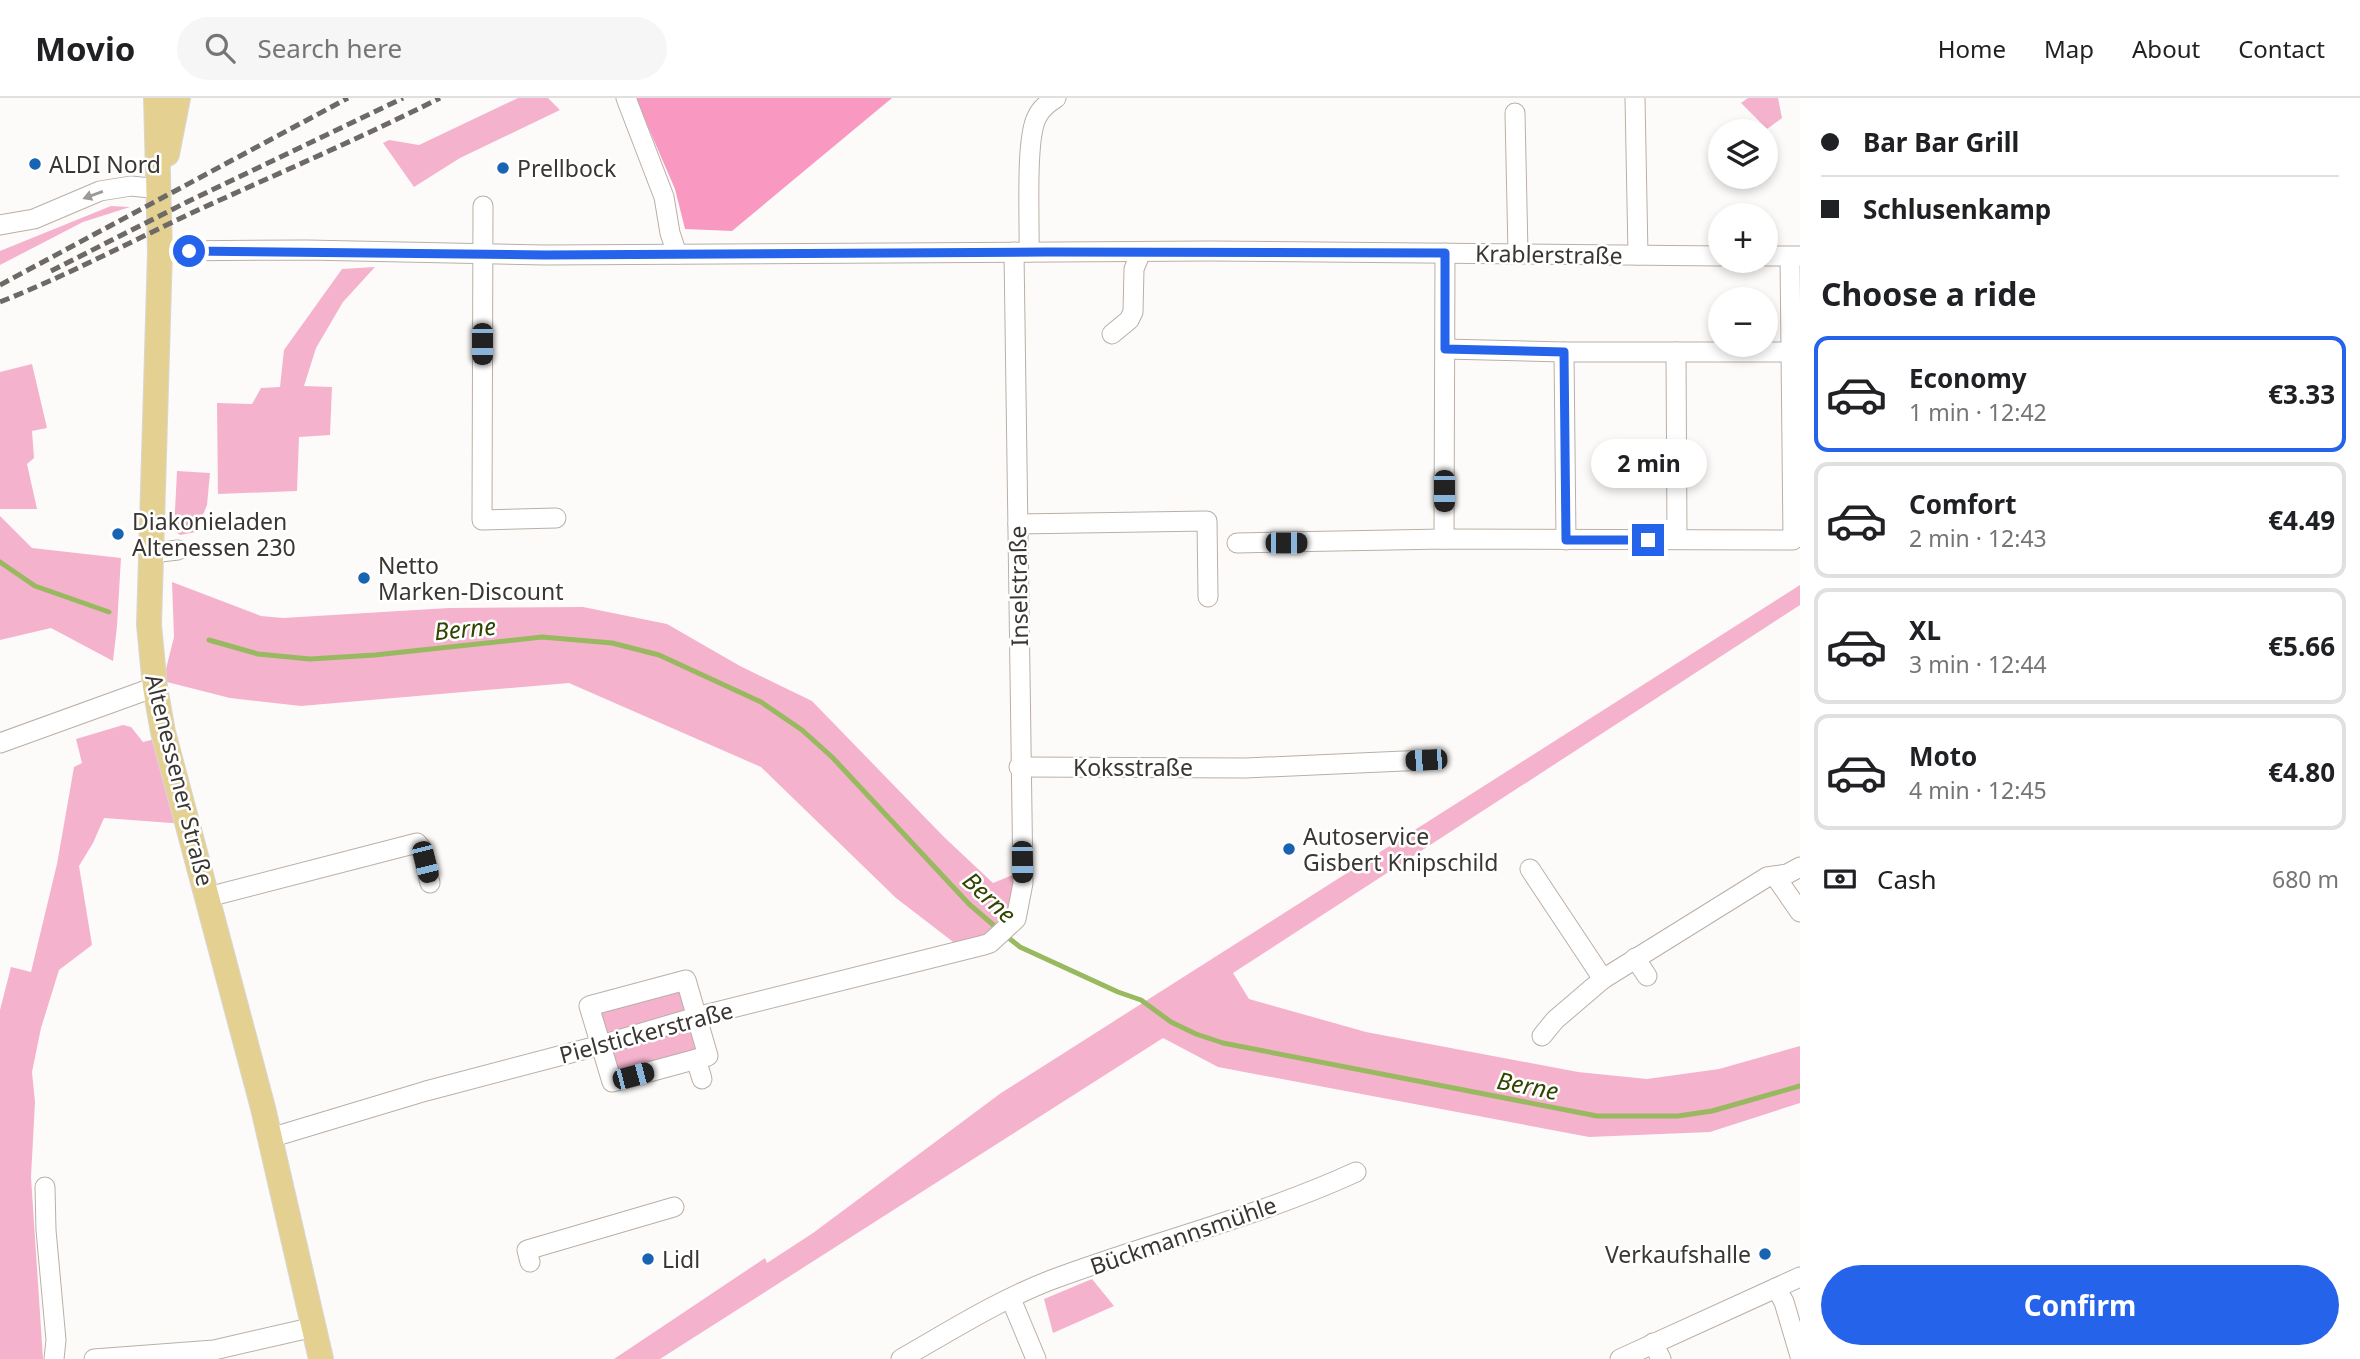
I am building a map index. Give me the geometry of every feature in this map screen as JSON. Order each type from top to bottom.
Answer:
[{"type":"main road","name":"Altenessener Straße","points":[[156,98],[160,251],[149,625],[155,687],[174,777],[270,1138],[321,1359]]},
{"type":"main road","name":"Altenessener Straße","points":[[160,188],[178,98]]},
{"type":"street","points":[[626,98],[664,197],[670,233],[677,254]]},
{"type":"street","name":"Inselstraße","points":[[1016,919],[1023,883],[1018,524],[1021,252],[1030,141],[1035,119],[1045,105],[1056,98]]},
{"type":"street","points":[[1635,98],[1638,255]]},
{"type":"street","points":[[1515,113],[1518,253]]},
{"type":"street","points":[[0,225],[34,219],[100,191],[131,186],[160,188]]},
{"type":"street","points":[[483,206],[482,520],[556,518]]},
{"type":"street","name":"Krablerstraße","points":[[160,251],[307,250],[483,254],[1518,253],[1708,256]]},
{"type":"street","points":[[1112,334],[1129,320],[1133,312],[1134,269],[1141,252]]},
{"type":"street","points":[[1444,540],[1445,253]]},
{"type":"street","points":[[1237,543],[1793,540],[1791,352],[1795,256]]},
{"type":"street","points":[[1445,349],[1791,352]]},
{"type":"street","points":[[1564,352],[1566,540]]},
{"type":"street","points":[[1676,352],[1677,540]]},
{"type":"street","points":[[1018,524],[1207,521],[1208,597]]},
{"type":"street","points":[[151,553],[178,550]]},
{"type":"street","points":[[0,743],[155,687]]},
{"type":"street","name":"Koksstraße","points":[[1020,767],[1246,768],[1426,760]]},
{"type":"street","points":[[208,897],[417,843],[422,849],[430,883]]},
{"type":"street","points":[[1542,1035],[1555,1020],[1603,979],[1635,958],[1662,954],[1767,877],[1787,874],[1800,867]]},
{"type":"street","points":[[1530,869],[1603,979]]},
{"type":"street","points":[[1775,876],[1800,912]]},
{"type":"street","name":"Pielstickerstraße","points":[[270,1138],[426,1091],[696,1017],[984,945],[990,943],[1016,919]]},
{"type":"street","points":[[1635,958],[1647,976]]},
{"type":"street","points":[[685,979],[696,1017],[708,1056],[612,1082],[589,1006],[685,979]]},
{"type":"street","points":[[696,1059],[702,1079]]},
{"type":"street","name":"Bückmannsmühle","points":[[901,1359],[1010,1299],[1049,1281],[1251,1213],[1356,1172]]},
{"type":"street","points":[[45,1187],[54,1359]]},
{"type":"street","points":[[530,1262],[527,1250],[674,1207]]},
{"type":"street","points":[[1620,1359],[1657,1351],[1800,1277]]},
{"type":"street","points":[[1776,1288],[1784,1302],[1800,1356]]},
{"type":"street","points":[[1010,1299],[1036,1359]]},
{"type":"street","points":[[94,1359],[215,1354],[314,1327]]},
{"type":"shaded area","points":[[518,98],[548,98],[560,110],[460,158],[414,187],[383,143],[389,140],[419,145]]},
{"type":"shaded area","points":[[892,98],[732,231],[685,229],[675,189],[636,99]]},
{"type":"shaded area","points":[[1748,98],[1778,98],[1782,118],[1778,121],[1757,119],[1741,103]]},
{"type":"shaded area","points":[[111,206],[130,207],[83,222],[0,265],[0,251]]},
{"type":"shaded area","points":[[375,267],[343,302],[316,348],[304,386],[332,387],[330,435],[299,437],[297,491],[218,494],[217,403],[252,404],[261,388],[280,387],[284,350],[342,269]]},
{"type":"shaded area","points":[[32,364],[47,428],[32,431],[34,458],[27,464],[37,509],[0,509],[0,372]]},
{"type":"shaded area","points":[[177,471],[210,473],[207,505],[196,532],[180,535],[174,530]]},
{"type":"shaded area","points":[[0,516],[32,548],[121,558],[113,661],[51,628],[0,640]]},
{"type":"shaded area","points":[[172,582],[261,616],[283,618],[449,608],[583,607],[667,624],[740,666],[812,701],[944,837],[993,883],[1020,872],[1018,901],[990,940],[961,948],[896,898],[761,767],[569,683],[301,706],[230,698],[163,681],[174,637]]},
{"type":"shaded area","points":[[1800,585],[1800,605],[1233,973],[1249,999],[1366,1032],[1578,1072],[1647,1079],[1719,1069],[1800,1046],[1800,1103],[1710,1132],[1589,1137],[1218,1067],[1163,1038],[660,1359],[614,1359],[765,1258],[767,1263],[813,1233],[1001,1093]]},
{"type":"shaded area","points":[[123,725],[131,727],[143,742],[163,737],[185,824],[104,818],[79,866],[92,945],[59,970],[41,1028],[32,1072],[35,1102],[31,1177],[43,1359],[0,1359],[0,1010],[11,967],[31,972],[57,864],[74,767],[82,763],[76,739]]},
{"type":"shaded area","points":[[683,981],[693,1014],[603,1042],[593,1008]]},
{"type":"shaded area","points":[[695,1022],[703,1054],[615,1079],[606,1047]]},
{"type":"shaded area","points":[[1092,1279],[1114,1306],[1053,1333],[1044,1299]]},
{"type":"waterway","name":"Berne","points":[[0,562],[35,586],[109,612]]},
{"type":"waterway","name":"Berne","points":[[209,640],[258,654],[310,659],[375,655],[542,637],[612,643],[659,655],[761,702],[802,730],[832,757],[969,904],[998,929]]},
{"type":"waterway","name":"Berne","points":[[1005,935],[1020,947],[1141,1000],[1171,1022],[1223,1043],[1597,1116],[1678,1116],[1712,1111],[1800,1086]]},
{"type":"railway","points":[[0,285],[348,98]]},
{"type":"railway","points":[[51,271],[403,98]]},
{"type":"railway","points":[[0,302],[440,98]]},
{"type":"place","name":"ALDI Nord","points":[[35,164]]},
{"type":"place","name":"Prellbock","points":[[503,168]]},
{"type":"place","name":"Diakonieladen Altenessen 230","points":[[118,534]]},
{"type":"place","name":"Netto Marken-Discount","points":[[364,578]]},
{"type":"place","name":"Autoservice Gisbert Knipschild","points":[[1289,849]]},
{"type":"place","name":"Verkaufshalle","points":[[1765,1254]]},
{"type":"place","name":"Lidl","points":[[648,1259]]},
{"type":"route","points":[[189,251],[307,250],[545,255],[1210,251],[1445,253],[1445,349],[1564,352],[1566,540],[1648,540]]}]
